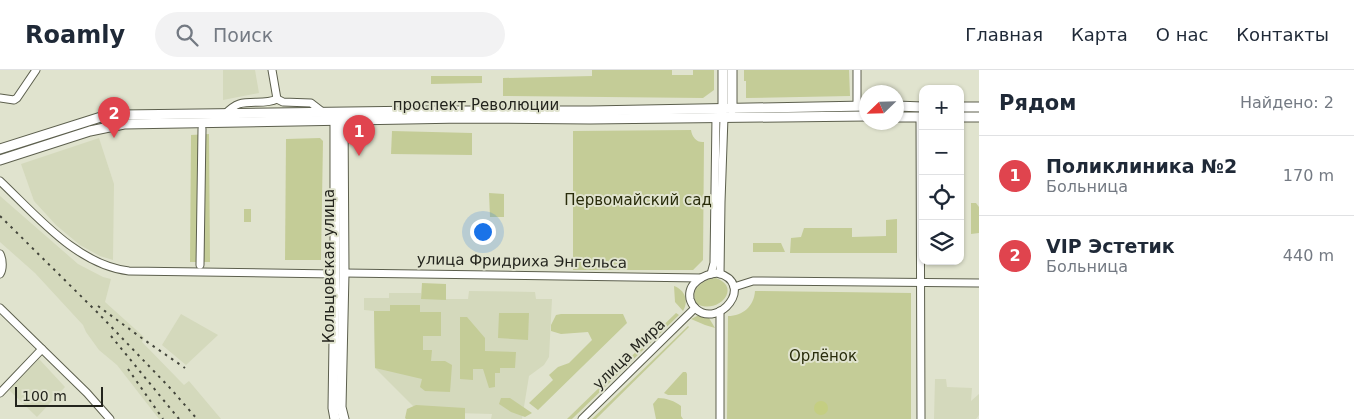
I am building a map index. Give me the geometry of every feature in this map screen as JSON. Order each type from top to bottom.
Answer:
[{"type":"main road","points":[[723,70],[724,113]]},
{"type":"main road","points":[[724,113],[732,70]]},
{"type":"main road","points":[[840,106],[837,110],[840,116]]},
{"type":"main road","name":"проспект Революции","points":[[724,113],[859,106]]},
{"type":"main road","points":[[904,106],[919,107]]},
{"type":"main road","points":[[964,107],[979,107]]},
{"type":"main road","name":"проспект Революции","points":[[0,150],[101,118],[121,115],[324,113],[339,116]]},
{"type":"main road","name":"проспект Революции","points":[[0,160],[90,131],[124,124],[339,116],[724,113],[859,116]]},
{"type":"main road","name":"Кольцовская улица","points":[[339,116],[341,407],[344,419]]},
{"type":"main road","points":[[904,117],[919,117]]},
{"type":"main road","points":[[964,117],[979,117]]},
{"type":"main road","name":"Кольцовская улица","points":[[335,419],[333,408],[339,273]]},
{"type":"street","points":[[0,98],[14,100],[17,98],[36,70]]},
{"type":"street","points":[[272,70],[277,99]]},
{"type":"street","points":[[857,70],[859,85]]},
{"type":"street","points":[[277,99],[283,102],[311,103],[324,113]]},
{"type":"street","points":[[225,114],[239,104],[271,102],[277,99]]},
{"type":"street","points":[[711,274],[714,263],[724,113]]},
{"type":"street","points":[[701,278],[693,285],[690,291],[690,300],[695,308],[709,313],[725,309],[731,301],[734,288],[729,279],[720,274],[724,113]]},
{"type":"street","points":[[200,265],[202,129]]},
{"type":"street","points":[[921,130],[921,419]]},
{"type":"street","name":"улица Фридриха Энгельса","points":[[0,181],[67,243],[85,256],[106,266],[129,271],[701,278],[711,274],[720,274]]},
{"type":"street","points":[[0,254],[2,258],[2,272],[0,274]]},
{"type":"street","points":[[734,288],[753,281],[979,283]]},
{"type":"street","points":[[0,308],[87,393],[110,419]]},
{"type":"street","name":"улица Мира","points":[[582,419],[695,308]]},
{"type":"street","points":[[720,311],[720,419]]},
{"type":"street","points":[[0,393],[42,349]]},
{"type":"shaded area","points":[[223,70],[255,70],[259,93],[223,100]]},
{"type":"shaded area","points":[[99,138],[114,184],[113,260],[100,256],[80,245],[56,225],[34,201],[21,164]]},
{"type":"shaded area","points":[[0,196],[78,264],[111,279],[105,302],[144,337],[142,342],[184,385],[189,381],[221,419],[159,419],[117,365],[99,350],[83,325],[35,273],[0,242]]},
{"type":"shaded area","points":[[469,291],[535,292],[536,299],[552,299],[549,357],[544,365],[529,376],[522,419],[491,419],[492,414],[419,412],[375,368],[374,311],[364,310],[364,298],[389,298],[389,293],[421,293],[421,299],[468,299]]},
{"type":"shaded area","points":[[181,314],[218,335],[186,365],[162,345]]},
{"type":"shaded area","points":[[39,359],[65,387],[37,417],[9,390]]},
{"type":"shaded area","points":[[935,379],[946,379],[947,387],[972,388],[971,401],[979,394],[979,415],[976,419],[934,419]]},
{"type":"shaded area","points":[[821,401],[826,403],[828,408],[826,413],[821,415],[816,413],[814,408],[816,403]]},
{"type":"green space","points":[[592,70],[672,70],[672,75],[693,75],[693,70],[714,70],[714,90],[703,98],[503,96],[503,78],[592,76]]},
{"type":"green space","points":[[744,70],[849,70],[850,96],[746,98]]},
{"type":"green space","points":[[431,76],[482,76],[482,83],[431,84]]},
{"type":"green space","name":"Первомайский сад","points":[[691,130],[695,139],[699,142],[704,142],[703,260],[693,270],[573,270],[573,131]]},
{"type":"green space","points":[[392,131],[472,133],[472,155],[391,154]]},
{"type":"green space","points":[[209,134],[210,262],[190,262],[191,135]]},
{"type":"green space","points":[[320,138],[323,141],[321,260],[285,260],[286,139]]},
{"type":"green space","points":[[489,193],[504,194],[504,217],[490,217]]},
{"type":"green space","points":[[971,203],[976,203],[979,207],[979,233],[971,234]]},
{"type":"green space","points":[[244,209],[251,209],[251,222],[244,222]]},
{"type":"green space","points":[[897,219],[897,253],[790,253],[791,238],[801,237],[804,228],[852,228],[852,237],[886,236],[886,220]]},
{"type":"green space","points":[[753,243],[781,243],[785,252],[753,252]]},
{"type":"green space","points":[[716,278],[724,282],[727,288],[727,294],[724,299],[712,306],[697,304],[694,294],[698,286]]},
{"type":"green space","points":[[422,283],[446,284],[446,300],[421,299]]},
{"type":"green space","points":[[674,286],[681,290],[685,296],[686,303],[683,311],[675,302]]},
{"type":"green space","name":"Орлёнок","points":[[755,291],[911,293],[911,419],[727,419],[728,316],[733,316],[747,309],[750,306]]},
{"type":"green space","points":[[390,305],[420,305],[420,312],[441,312],[441,336],[423,336],[423,350],[432,350],[431,361],[445,361],[452,365],[450,392],[425,391],[420,387],[422,379],[375,368],[374,311],[390,311]]},
{"type":"green space","points":[[499,313],[529,313],[528,340],[498,338]]},
{"type":"green space","points":[[676,313],[679,315],[572,419],[567,419]]},
{"type":"green space","points":[[623,314],[627,323],[538,410],[529,403],[553,380],[549,375],[558,367],[569,363],[592,340],[588,332],[561,334],[551,331],[551,325],[556,315]]},
{"type":"green space","points":[[699,315],[709,318],[715,328],[691,319]]},
{"type":"green space","points":[[460,317],[467,317],[485,338],[485,351],[516,352],[515,368],[500,368],[500,373],[495,373],[495,387],[489,388],[483,369],[473,369],[473,380],[460,379]]},
{"type":"green space","points":[[688,326],[596,419],[592,419]]},
{"type":"green space","points":[[683,372],[687,374],[687,395],[668,395],[664,393]]},
{"type":"green space","points":[[501,398],[510,398],[532,413],[525,417],[511,412],[499,404]]},
{"type":"green space","points":[[658,398],[670,400],[681,406],[681,416],[683,419],[656,419],[653,404]]},
{"type":"green space","points":[[416,405],[465,408],[465,419],[406,419],[407,409]]},
{"type":"railway","points":[[0,216],[98,313],[197,419]]},
{"type":"railway","points":[[98,306],[185,368]]},
{"type":"railway","points":[[111,336],[179,419]]},
{"type":"railway","points":[[128,369],[163,419]]},
{"type":"place","name":"VIP Эстетик","points":[[114,138]]},
{"type":"place","name":"Поликлиника №2","points":[[359,156]]}]
